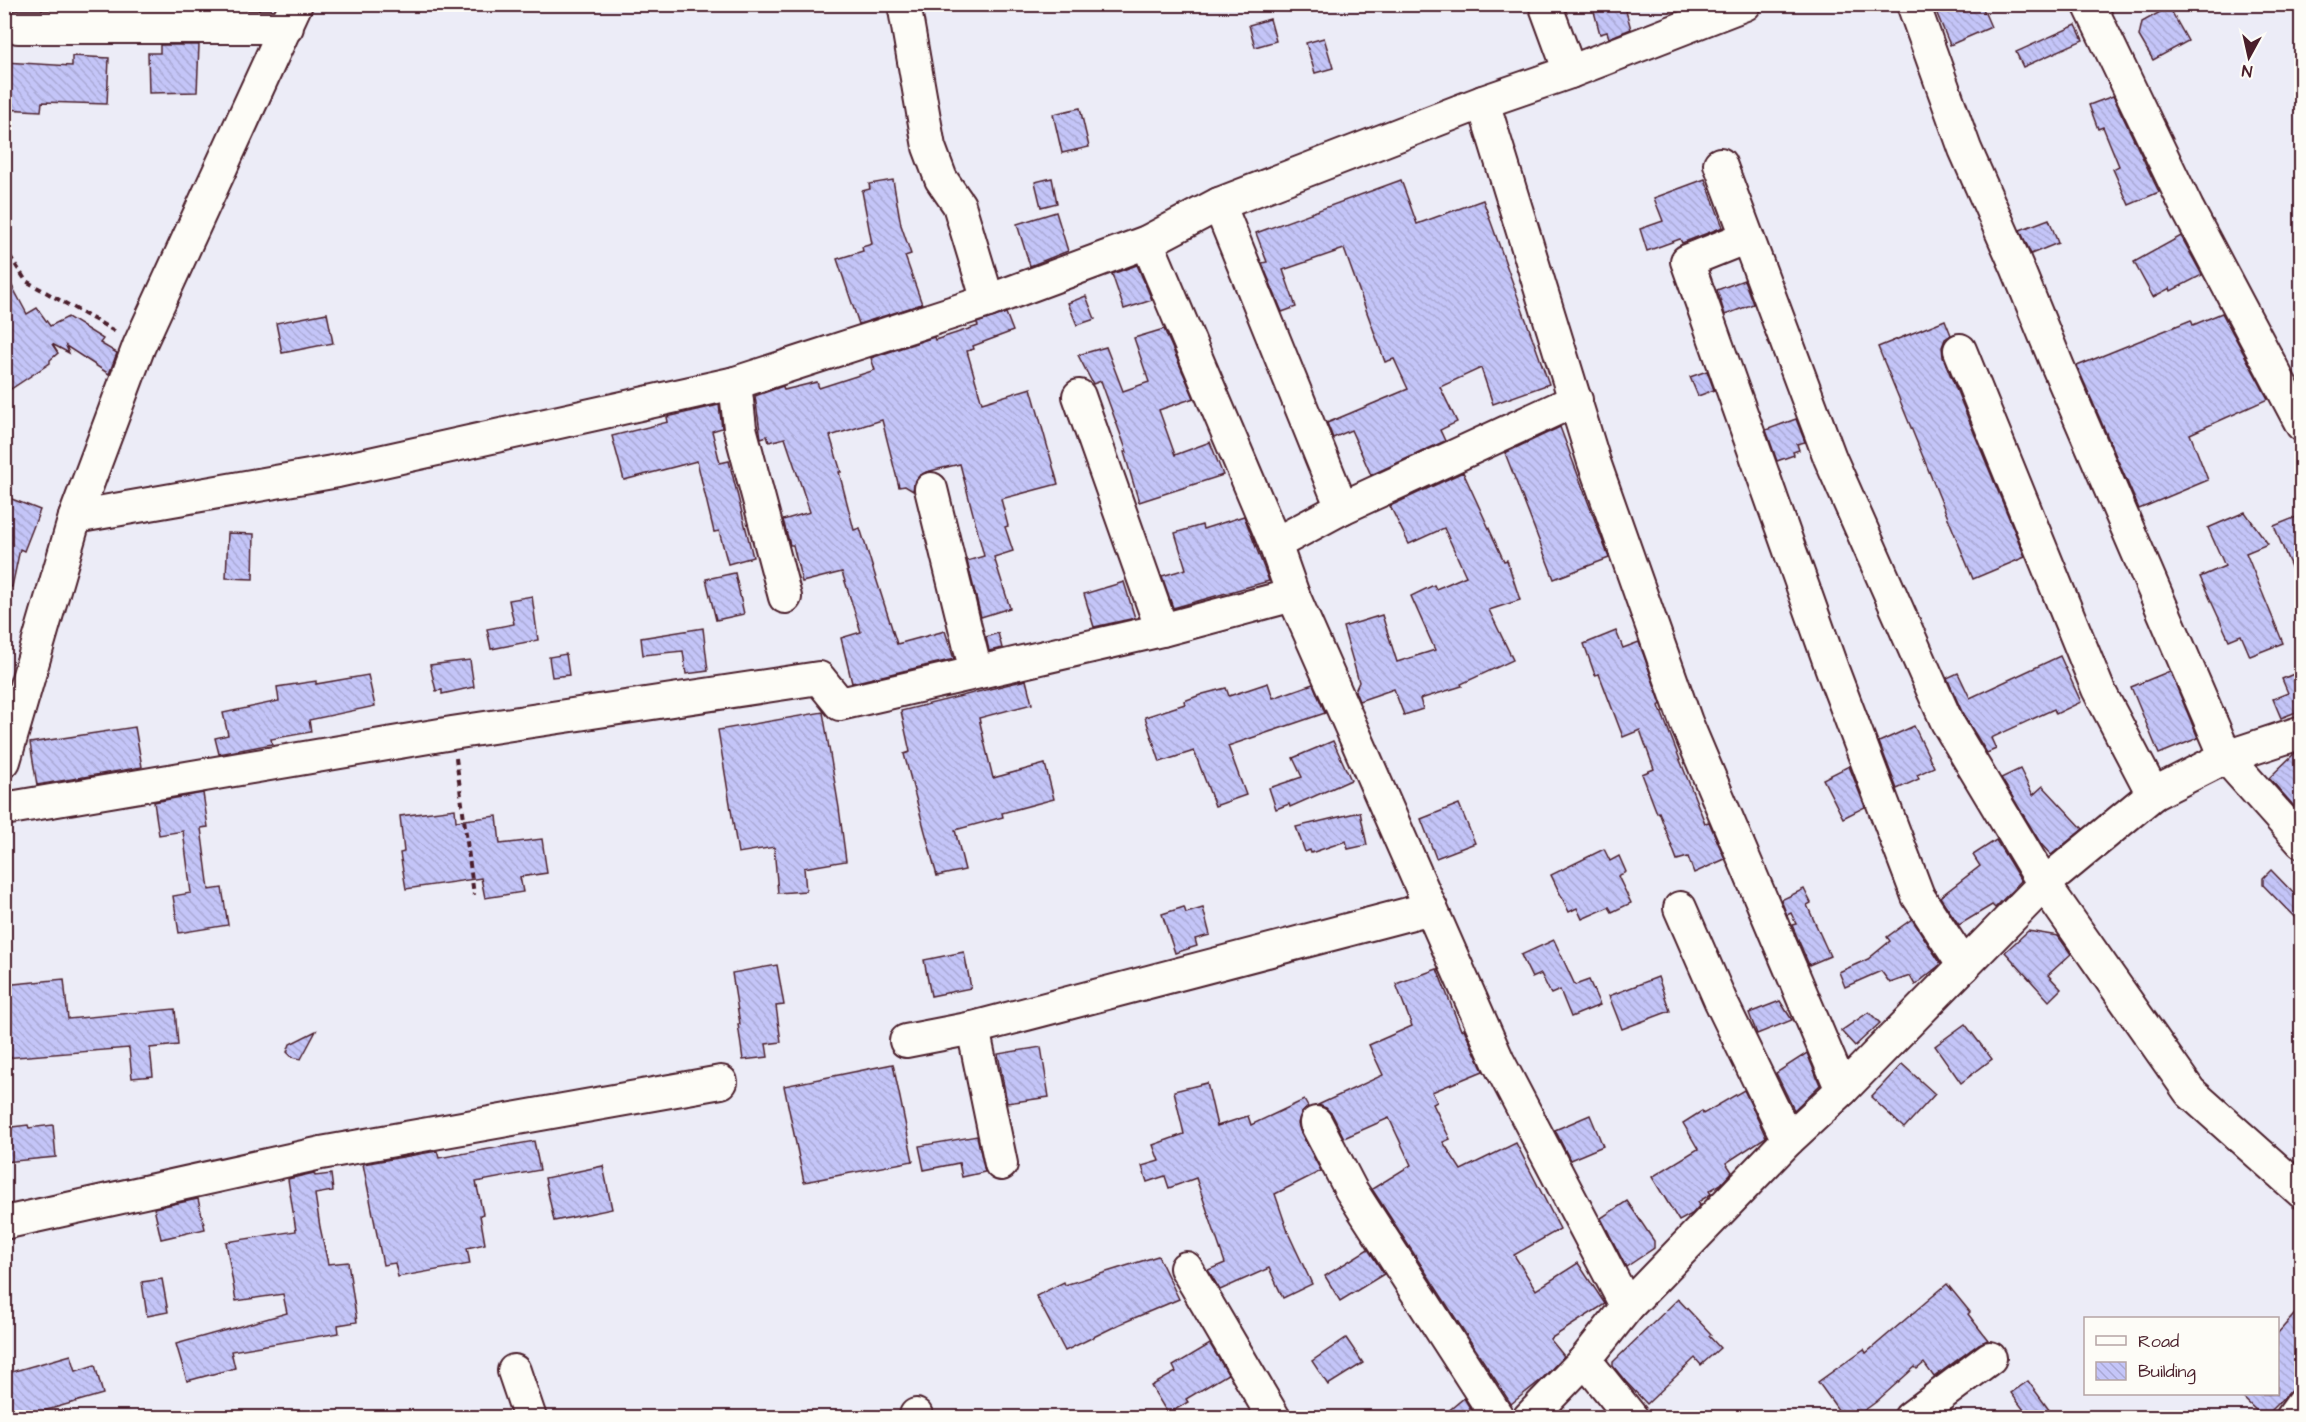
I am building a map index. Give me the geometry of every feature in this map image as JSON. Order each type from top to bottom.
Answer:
[{"type":"street","points":[[904,4],[929,147],[941,179],[959,205],[988,301]]},
{"type":"street","points":[[1545,4],[1570,72]]},
{"type":"street","points":[[75,517],[338,471],[735,383],[988,301],[1147,242],[1220,204],[1745,4]]},
{"type":"street","points":[[1913,4],[1965,149],[2226,757],[2301,842]]},
{"type":"street","points":[[2089,4],[2187,208],[2301,425]]},
{"type":"street","points":[[4,761],[75,517],[139,346],[291,16],[18,27]]},
{"type":"street","points":[[1483,102],[1594,462],[1686,722],[1842,1090]]},
{"type":"street","points":[[1720,164],[1830,458],[1947,722],[2044,884],[2190,1092],[2301,1192]]},
{"type":"street","points":[[1220,204],[1342,508]]},
{"type":"street","points":[[1747,237],[1687,261],[1832,669],[1918,896],[1964,966]]},
{"type":"street","points":[[1147,242],[1275,544],[1293,595],[1498,1061],[1627,1307]]},
{"type":"street","points":[[1960,350],[2098,688],[2153,794]]},
{"type":"street","points":[[735,383],[740,428],[785,597]]},
{"type":"street","points":[[1080,396],[1162,630]]},
{"type":"street","points":[[1275,544],[1342,508],[1576,400]]},
{"type":"street","points":[[931,489],[976,672]]},
{"type":"street","points":[[4,809],[452,733],[819,678],[840,704],[1162,630],[1293,595]]},
{"type":"street","points":[[1529,1418],[1585,1360],[1627,1307],[1788,1140],[1842,1090],[2044,884],[2153,794],[2226,757],[2301,732]]},
{"type":"street","points":[[906,1041],[973,1028],[1431,908]]},
{"type":"street","points":[[1680,908],[1721,1002],[1788,1140]]},
{"type":"street","points":[[973,1028],[1000,1164]]},
{"type":"street","points":[[4,1223],[321,1153],[721,1082]]},
{"type":"street","points":[[1316,1123],[1352,1190],[1498,1418]]},
{"type":"street","points":[[1186,1268],[1274,1418]]},
{"type":"street","points":[[1910,1418],[1990,1358]]},
{"type":"street","points":[[1585,1360],[1632,1418]]},
{"type":"street","points":[[514,1371],[530,1418]]},
{"type":"street","points":[[2292,1418],[2301,1404]]},
{"type":"path","points":[[4,247],[26,281],[139,346]]},
{"type":"path","points":[[452,733],[474,894]]},
{"type":"building","points":[[1592,4],[1624,4],[1631,29],[1609,38],[1607,32],[1600,34]]},
{"type":"building","points":[[1933,4],[1981,4],[1991,27],[1950,45]]},
{"type":"building","points":[[2169,7],[2188,41],[2153,60],[2139,36],[2142,22]]},
{"type":"building","points":[[1270,19],[1276,41],[1255,47],[1249,25]]},
{"type":"building","points":[[2076,25],[2083,40],[2023,67],[2016,52]]},
{"type":"building","points":[[1324,38],[1333,68],[1315,73],[1306,43]]},
{"type":"building","points":[[160,45],[199,45],[197,92],[149,93],[148,53],[160,53]]},
{"type":"building","points":[[72,56],[109,58],[107,104],[42,102],[41,111],[4,109],[4,62],[72,66]]},
{"type":"building","points":[[2113,96],[2159,192],[2129,205],[2113,169],[2119,166],[2103,127],[2098,129],[2089,105]]},
{"type":"building","points":[[1080,108],[1089,147],[1062,153],[1053,114]]},
{"type":"building","points":[[1052,178],[1057,203],[1041,207],[1035,182]]},
{"type":"building","points":[[1705,179],[1723,227],[1682,243],[1680,239],[1647,251],[1640,229],[1663,221],[1654,198]]},
{"type":"building","points":[[893,180],[901,225],[911,254],[905,256],[922,304],[859,324],[837,259],[863,251],[862,247],[872,244],[862,191],[870,189],[869,184]]},
{"type":"building","points":[[1401,180],[1417,224],[1483,200],[1549,384],[1493,404],[1481,368],[1440,387],[1457,422],[1440,430],[1445,441],[1371,475],[1351,430],[1333,438],[1327,423],[1408,389],[1394,359],[1385,362],[1344,249],[1283,270],[1296,307],[1282,312],[1262,263],[1267,262],[1256,233]]},
{"type":"building","points":[[1056,212],[1068,251],[1030,266],[1017,224]]},
{"type":"building","points":[[2049,219],[2058,243],[2031,254],[2020,230]]},
{"type":"building","points":[[2181,236],[2202,275],[2171,291],[2170,288],[2153,297],[2134,262]]},
{"type":"building","points":[[1137,265],[1152,300],[1124,309],[1112,274]]},
{"type":"building","points":[[4,271],[27,314],[37,308],[50,326],[68,317],[103,339],[100,343],[117,353],[109,374],[66,346],[69,353],[52,344],[58,353],[50,360],[50,363],[11,389],[4,380]]},
{"type":"building","points":[[1744,280],[1753,304],[1725,315],[1717,290]]},
{"type":"building","points":[[1086,296],[1095,319],[1077,325],[1068,303]]},
{"type":"building","points":[[327,313],[333,343],[282,353],[276,323]]},
{"type":"building","points":[[1006,313],[1013,331],[973,346],[974,349],[967,351],[982,403],[1031,388],[1058,484],[1001,499],[1008,526],[1005,527],[1013,551],[994,557],[1010,608],[981,617],[967,561],[984,556],[960,464],[926,472],[919,476],[914,483],[913,491],[905,486],[899,487],[882,420],[830,436],[854,530],[860,528],[897,644],[945,631],[954,659],[852,683],[841,638],[861,632],[842,572],[802,582],[793,545],[790,545],[783,520],[810,512],[785,438],[769,442],[767,436],[761,438],[755,396],[783,386],[784,390],[817,382],[819,388],[875,370],[871,358],[934,337],[935,340],[978,326],[977,323]]},
{"type":"building","points":[[2222,313],[2268,399],[2190,434],[2208,480],[2139,509],[2077,366],[2191,320],[2193,325]]},
{"type":"building","points":[[1945,320],[1951,335],[1945,339],[1942,347],[1943,357],[2025,557],[1973,579],[1878,347]]},
{"type":"building","points":[[1164,329],[1194,398],[1159,410],[1175,455],[1210,442],[1223,475],[1139,502],[1124,452],[1127,452],[1101,381],[1093,384],[1078,355],[1106,347],[1123,391],[1149,382],[1134,338]]},
{"type":"building","points":[[1707,371],[1714,390],[1698,396],[1690,377]]},
{"type":"building","points":[[719,405],[722,428],[712,431],[720,463],[729,461],[753,557],[728,564],[719,531],[714,532],[697,461],[624,480],[612,436],[668,422],[667,417]]},
{"type":"building","points":[[1796,419],[1805,442],[1797,444],[1799,450],[1793,452],[1794,455],[1777,461],[1766,430]]},
{"type":"building","points":[[1560,427],[1609,558],[1554,579],[1505,453]]},
{"type":"building","points":[[1463,472],[1504,561],[1507,560],[1520,600],[1489,610],[1513,660],[1461,684],[1462,686],[1420,699],[1423,709],[1404,715],[1394,689],[1359,701],[1355,691],[1359,682],[1343,627],[1382,615],[1397,662],[1435,650],[1411,596],[1434,585],[1436,589],[1466,576],[1444,528],[1409,544],[1390,506]]},
{"type":"building","points":[[4,496],[40,510],[24,551],[20,549],[12,587],[4,586]]},
{"type":"building","points":[[2245,512],[2268,544],[2246,553],[2283,643],[2250,656],[2241,635],[2229,640],[2200,577],[2225,566],[2208,528]]},
{"type":"building","points":[[2301,515],[2301,591],[2274,526]]},
{"type":"building","points":[[1244,516],[1269,581],[1173,608],[1162,576],[1186,569],[1175,533],[1202,525],[1203,529]]},
{"type":"building","points":[[228,533],[254,534],[253,579],[226,578]]},
{"type":"building","points":[[735,573],[744,614],[716,620],[706,579]]},
{"type":"building","points":[[1124,582],[1135,618],[1094,627],[1084,594]]},
{"type":"building","points":[[532,596],[538,640],[491,649],[487,629],[514,624],[509,600]]},
{"type":"building","points":[[703,628],[708,671],[686,674],[683,651],[643,655],[641,638]]},
{"type":"building","points":[[1616,631],[1623,648],[1639,642],[1661,704],[1659,706],[1680,760],[1705,823],[1709,822],[1725,859],[1694,873],[1688,857],[1677,860],[1642,774],[1654,769],[1640,730],[1623,737],[1599,674],[1595,675],[1584,644]]},
{"type":"building","points":[[998,633],[1002,648],[989,651],[986,637]]},
{"type":"building","points":[[566,654],[569,675],[552,677],[549,657]]},
{"type":"building","points":[[2060,656],[2081,702],[2056,714],[2054,709],[1991,738],[1996,749],[1987,753],[1963,714],[1947,678],[1958,673],[1970,698]]},
{"type":"building","points":[[470,660],[474,687],[442,694],[442,690],[436,691],[430,665]]},
{"type":"building","points":[[2170,671],[2198,738],[2159,754],[2131,687]]},
{"type":"building","points":[[2301,671],[2301,715],[2296,712],[2281,718],[2273,699],[2288,693],[2282,679]]},
{"type":"building","points":[[368,675],[375,706],[309,720],[311,732],[271,739],[272,744],[219,754],[215,738],[228,735],[223,713],[279,701],[277,687],[316,681],[316,684]]},
{"type":"building","points":[[1026,680],[1032,704],[979,718],[985,745],[993,778],[1045,764],[1054,799],[1002,813],[1003,817],[955,830],[965,870],[937,876],[904,754],[910,752],[901,711]]},
{"type":"building","points":[[1268,683],[1273,698],[1313,684],[1325,713],[1228,746],[1246,795],[1215,806],[1194,751],[1160,762],[1145,717],[1185,704],[1184,701],[1203,694],[1226,688],[1229,696]]},
{"type":"building","points":[[823,712],[846,861],[804,868],[806,891],[778,893],[774,847],[738,853],[718,730]]},
{"type":"building","points":[[1914,726],[1934,767],[1917,775],[1919,779],[1897,789],[1879,742]]},
{"type":"building","points":[[135,727],[142,767],[37,785],[30,743]]},
{"type":"building","points":[[1333,741],[1351,780],[1290,807],[1289,804],[1276,809],[1269,788],[1302,777],[1293,758]]},
{"type":"building","points":[[2301,751],[2301,814],[2269,778],[2295,753]]},
{"type":"building","points":[[1849,766],[1865,807],[1843,818],[1823,779]]},
{"type":"building","points":[[2020,769],[2033,795],[2043,786],[2083,829],[2051,855],[2041,844],[2001,778]]},
{"type":"building","points":[[203,793],[208,827],[201,828],[209,890],[222,888],[228,925],[179,933],[173,896],[191,893],[183,831],[159,835],[154,802]]},
{"type":"building","points":[[1459,804],[1475,843],[1436,858],[1421,819]]},
{"type":"building","points":[[455,809],[456,821],[497,816],[500,844],[542,839],[547,873],[520,877],[523,892],[485,898],[481,878],[406,889],[400,853],[404,852],[400,816]]},
{"type":"building","points":[[1360,812],[1367,845],[1348,849],[1346,841],[1311,853],[1310,850],[1305,852],[1296,827]]},
{"type":"building","points":[[1996,840],[2021,881],[1995,908],[1992,905],[1959,925],[1940,897],[1980,866],[1973,855]]},
{"type":"building","points":[[1604,849],[1610,861],[1619,856],[1626,872],[1618,876],[1631,903],[1612,912],[1609,907],[1582,919],[1577,908],[1569,912],[1551,875]]},
{"type":"building","points":[[2271,870],[2301,901],[2301,924],[2263,885],[2263,878]]},
{"type":"building","points":[[1804,889],[1811,903],[1807,905],[1830,956],[1809,965],[1792,925],[1796,924],[1791,913],[1787,915],[1781,900]]},
{"type":"building","points":[[1184,907],[1186,913],[1203,908],[1210,935],[1195,939],[1197,946],[1175,953],[1162,914]]},
{"type":"building","points":[[1912,919],[1941,964],[1915,985],[1910,976],[1890,983],[1881,971],[1845,987],[1839,972],[1868,959],[1890,941],[1887,937]]},
{"type":"building","points":[[2028,931],[2058,936],[2071,954],[2048,975],[2061,989],[2049,1001],[2005,952]]},
{"type":"building","points":[[1554,940],[1575,985],[1589,980],[1600,1005],[1571,1017],[1560,990],[1551,994],[1541,974],[1532,978],[1521,955]]},
{"type":"building","points":[[964,952],[971,988],[931,996],[924,960]]},
{"type":"building","points":[[777,965],[784,1005],[776,1006],[781,1042],[766,1044],[768,1057],[743,1060],[732,973]]},
{"type":"building","points":[[1437,969],[1461,1030],[1464,1029],[1483,1071],[1432,1092],[1437,1102],[1433,1104],[1450,1139],[1443,1142],[1461,1170],[1516,1143],[1560,1229],[1514,1255],[1536,1290],[1578,1263],[1605,1304],[1550,1339],[1564,1356],[1541,1380],[1511,1404],[1372,1189],[1411,1165],[1389,1118],[1344,1138],[1332,1114],[1326,1108],[1318,1105],[1383,1075],[1369,1045],[1412,1026],[1396,984]]},
{"type":"building","points":[[1658,977],[1670,1011],[1622,1029],[1609,996]]},
{"type":"building","points":[[64,979],[68,1019],[175,1009],[178,1045],[150,1048],[153,1076],[132,1078],[129,1048],[4,1058],[4,985]]},
{"type":"building","points":[[1780,1001],[1792,1020],[1757,1034],[1749,1013]]},
{"type":"building","points":[[1869,1012],[1880,1023],[1855,1046],[1841,1031]]},
{"type":"building","points":[[1965,1024],[1992,1059],[1961,1083],[1935,1046]]},
{"type":"building","points":[[316,1031],[301,1059],[292,1057],[287,1052],[290,1044]]},
{"type":"building","points":[[1041,1047],[1049,1097],[1007,1103],[998,1054]]},
{"type":"building","points":[[1807,1053],[1820,1085],[1794,1110],[1776,1073]]},
{"type":"building","points":[[893,1064],[913,1161],[804,1182],[784,1086]]},
{"type":"building","points":[[1902,1064],[1935,1094],[1904,1128],[1871,1097]]},
{"type":"building","points":[[1207,1083],[1217,1126],[1248,1116],[1251,1125],[1304,1100],[1308,1107],[1301,1114],[1298,1123],[1321,1171],[1275,1194],[1289,1235],[1312,1284],[1283,1298],[1269,1268],[1220,1290],[1208,1270],[1225,1263],[1196,1178],[1169,1188],[1165,1176],[1147,1182],[1142,1166],[1159,1161],[1153,1145],[1184,1134],[1174,1091]]},
{"type":"building","points":[[1744,1090],[1766,1137],[1726,1163],[1732,1172],[1721,1184],[1709,1191],[1711,1194],[1698,1202],[1700,1205],[1692,1214],[1679,1221],[1652,1177],[1698,1149],[1683,1123]]},
{"type":"building","points":[[1590,1115],[1603,1146],[1570,1160],[1555,1130]]},
{"type":"building","points":[[28,1125],[29,1128],[53,1125],[56,1157],[4,1162],[4,1128]]},
{"type":"building","points":[[977,1136],[985,1172],[962,1177],[959,1163],[924,1170],[919,1146]]},
{"type":"building","points":[[534,1141],[540,1170],[476,1182],[483,1214],[480,1215],[485,1244],[467,1248],[470,1264],[398,1277],[395,1263],[383,1265],[363,1164],[437,1151],[439,1158]]},
{"type":"building","points":[[603,1166],[612,1209],[554,1221],[545,1178]]},
{"type":"building","points":[[314,1173],[315,1176],[331,1174],[333,1191],[315,1194],[320,1227],[328,1264],[348,1262],[357,1322],[338,1325],[339,1333],[231,1351],[235,1368],[187,1381],[176,1344],[287,1313],[283,1294],[236,1301],[226,1242],[296,1231],[288,1179]]},
{"type":"building","points":[[198,1199],[205,1229],[161,1239],[154,1208]]},
{"type":"building","points":[[1627,1201],[1654,1241],[1654,1248],[1626,1267],[1601,1218]]},
{"type":"building","points":[[1368,1249],[1384,1274],[1340,1301],[1325,1276]]},
{"type":"building","points":[[1158,1256],[1179,1299],[1065,1351],[1036,1296],[1064,1282],[1065,1285]]},
{"type":"building","points":[[162,1279],[168,1312],[147,1316],[142,1282]]},
{"type":"building","points":[[1947,1284],[1970,1312],[1968,1314],[1988,1340],[1934,1377],[1924,1363],[1917,1369],[1915,1367],[1876,1402],[1854,1418],[1844,1418],[1818,1382],[1864,1349],[1866,1353]]},
{"type":"building","points":[[1678,1299],[1711,1334],[1709,1336],[1720,1348],[1701,1365],[1695,1358],[1647,1404],[1613,1366],[1613,1362]]},
{"type":"building","points":[[2301,1307],[2301,1381],[2264,1418],[2240,1395],[2279,1395],[2279,1332]]},
{"type":"building","points":[[1346,1338],[1363,1363],[1328,1385],[1312,1361]]},
{"type":"building","points":[[1210,1344],[1228,1374],[1186,1399],[1188,1402],[1168,1414],[1151,1386],[1176,1372],[1173,1366]]},
{"type":"building","points":[[71,1355],[76,1371],[95,1365],[103,1394],[19,1418],[10,1418],[4,1400],[4,1374]]},
{"type":"building","points":[[2028,1381],[2055,1418],[2030,1418],[2011,1393]]},
{"type":"building","points":[[1464,1398],[1476,1418],[1440,1418]]}]
